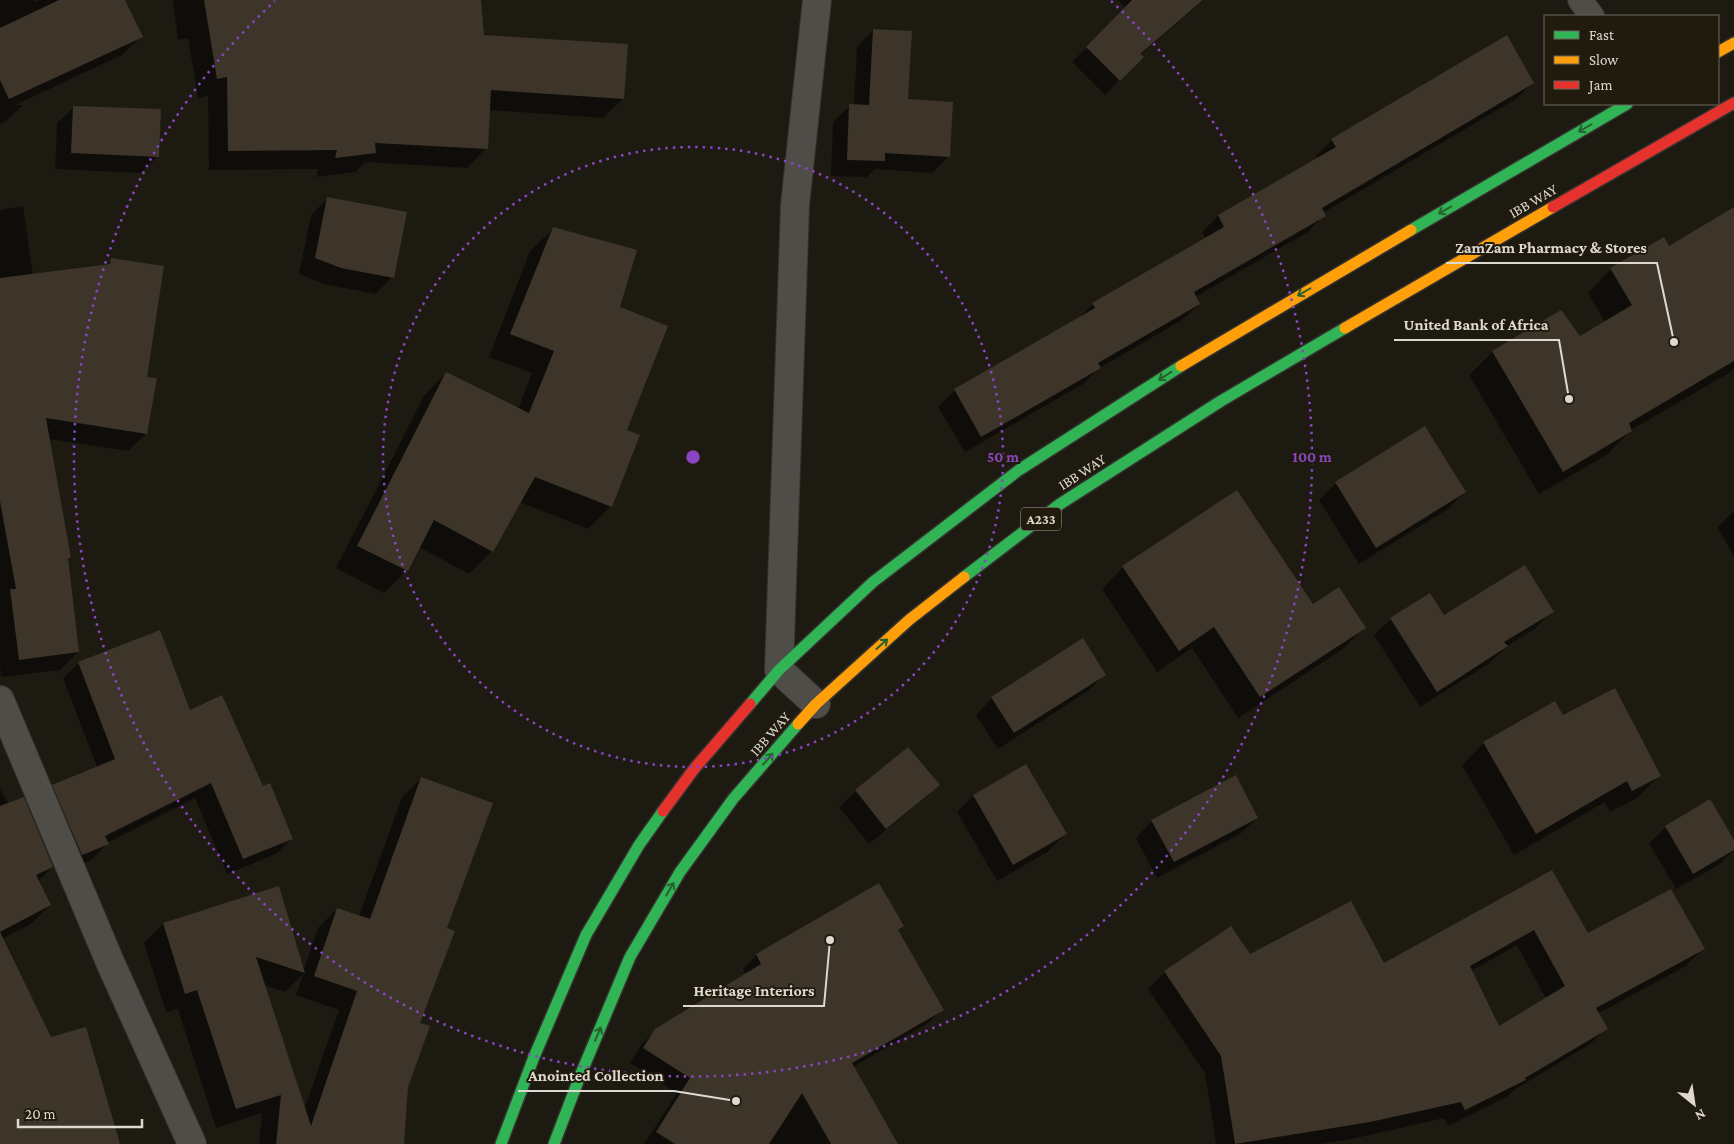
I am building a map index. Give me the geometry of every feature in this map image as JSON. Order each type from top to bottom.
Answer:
[{"type":"highway","points":[[1719,51],[1734,43]]},
{"type":"highway","name":"IBB WAY","points":[[554,1144],[580,1076],[630,957],[680,872],[733,799],[816,704],[909,620],[1068,499],[1229,396],[1734,103]]},
{"type":"highway","points":[[501,1144],[534,1057],[586,935],[639,845],[694,769],[778,670],[873,582],[1019,470],[1193,358],[1625,105]]},
{"type":"street","points":[[816,704],[778,670],[795,205],[817,0]]},
{"type":"street","points":[[0,700],[110,962],[192,1144]]},
{"type":"lane","points":[[1580,0],[1591,15]]},
{"type":"building","points":[[59,0],[125,0],[143,37],[9,99],[0,80],[0,28]]},
{"type":"building","points":[[204,0],[481,0],[484,35],[628,44],[624,99],[491,90],[488,149],[375,143],[376,153],[335,158],[337,150],[228,151],[227,77],[217,79]]},
{"type":"building","points":[[1132,0],[1203,0],[1140,54],[1144,57],[1120,81],[1086,47]]},
{"type":"building","points":[[873,29],[912,31],[908,99],[953,102],[950,157],[885,153],[885,161],[847,160],[849,104],[869,105]]},
{"type":"building","points":[[1507,35],[1534,83],[1322,208],[1326,216],[1194,292],[1200,304],[1098,363],[1101,368],[981,437],[954,389],[1095,308],[1092,303],[1224,227],[1218,215],[1336,147],[1331,139]]},
{"type":"building","points":[[73,106],[161,109],[159,157],[71,153]]},
{"type":"building","points":[[327,197],[407,212],[394,278],[341,268],[315,258]]},
{"type":"building","points":[[1734,207],[1734,361],[1629,423],[1632,431],[1563,472],[1492,351],[1561,310],[1580,336],[1632,305],[1610,268],[1664,237],[1669,246]]},
{"type":"building","points":[[553,227],[637,250],[620,307],[668,326],[627,430],[640,435],[612,507],[535,477],[493,552],[434,520],[408,571],[357,546],[446,372],[529,413],[554,351],[510,334]]},
{"type":"building","points":[[111,258],[164,266],[147,377],[157,378],[147,434],[46,418],[71,558],[68,558],[79,652],[19,660],[10,589],[16,589],[0,501],[0,278],[110,264]]},
{"type":"building","points":[[1425,426],[1466,492],[1376,548],[1335,482]]},
{"type":"building","points":[[1237,490],[1313,604],[1339,587],[1366,628],[1260,697],[1214,627],[1179,651],[1122,566]]},
{"type":"building","points":[[1525,565],[1554,612],[1504,642],[1508,646],[1437,692],[1390,618],[1430,593],[1444,615]]},
{"type":"building","points":[[160,630],[190,710],[222,695],[263,786],[270,783],[293,839],[243,859],[211,783],[105,836],[109,844],[82,855],[52,785],[115,759],[78,662]]},
{"type":"building","points":[[1083,638],[1106,675],[1014,733],[991,697]]},
{"type":"building","points":[[1615,688],[1661,776],[1632,791],[1627,781],[1536,834],[1483,742],[1555,701],[1563,715]]},
{"type":"building","points":[[908,747],[940,785],[886,829],[855,790]]},
{"type":"building","points":[[1026,764],[1067,834],[1013,865],[973,795]]},
{"type":"building","points":[[1236,775],[1258,818],[1174,862],[1151,820]]},
{"type":"building","points":[[421,777],[493,803],[447,928],[455,931],[420,1023],[430,1026],[408,1087],[404,1144],[276,1144],[281,1095],[236,1109],[197,990],[185,994],[163,923],[279,886],[305,973],[256,957],[311,1126],[357,991],[314,976],[337,908],[370,919]]},
{"type":"building","points":[[24,797],[53,867],[36,875],[51,905],[0,932],[0,806]]},
{"type":"building","points":[[1710,799],[1734,840],[1734,850],[1693,874],[1665,826]]},
{"type":"building","points":[[1552,870],[1588,933],[1671,889],[1705,949],[1596,1008],[1608,1029],[1525,1078],[1526,1080],[1465,1110],[1461,1102],[1370,1122],[1235,1144],[1221,1056],[1164,971],[1231,926],[1250,954],[1351,901],[1384,963]],"holes":[[[1534,930],[1565,986],[1499,1026],[1470,966]]]},
{"type":"building","points":[[879,883],[904,926],[898,930],[944,1010],[852,1063],[898,1144],[831,1144],[802,1093],[769,1144],[675,1144],[656,1132],[690,1078],[643,1048],[655,1029],[761,964],[756,954]]},
{"type":"building","points":[[0,932],[51,1037],[86,1027],[120,1144],[0,1144]]},
{"type":"traffic: fast","points":[[1411,230],[1625,105]]},
{"type":"traffic: fast","points":[[964,577],[1060,504],[1221,401],[1345,328]]},
{"type":"traffic: fast","points":[[750,704],[779,670],[873,582],[1019,470],[1181,366]]},
{"type":"traffic: fast","points":[[554,1144],[580,1076],[630,957],[680,872],[733,799],[798,724]]},
{"type":"traffic: fast","points":[[501,1144],[534,1057],[586,935],[639,845],[663,811]]},
{"type":"traffic: slow","points":[[1719,51],[1734,43]]},
{"type":"traffic: slow","points":[[1345,328],[1553,207]]},
{"type":"traffic: slow","points":[[1181,366],[1411,230]]},
{"type":"traffic: slow","points":[[798,724],[816,704],[909,620],[964,577]]},
{"type":"traffic: jam","points":[[1553,207],[1734,103]]},
{"type":"traffic: jam","points":[[663,811],[694,769],[750,704]]},
{"type":"place","name":"ZamZam Pharmacy & Stores","points":[[1674,342]]},
{"type":"place","name":"United Bank of Africa","points":[[1569,399]]},
{"type":"place","name":"Heritage Interiors","points":[[830,940]]},
{"type":"place","name":"Anointed Collection","points":[[736,1101]]}]
